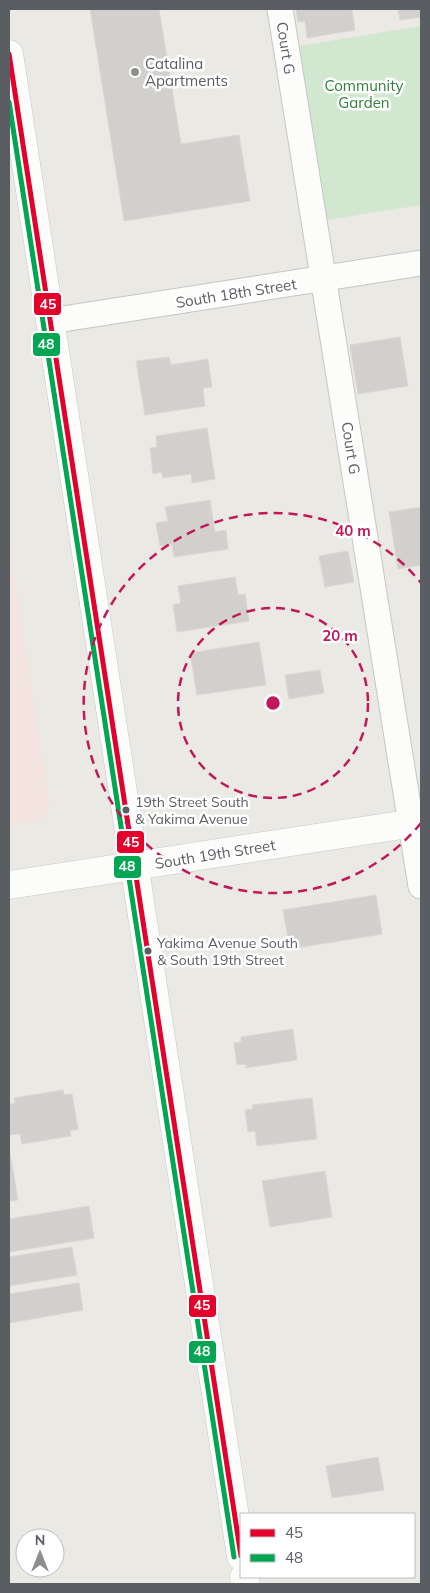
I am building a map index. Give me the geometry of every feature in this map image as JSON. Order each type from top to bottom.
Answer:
[{"type":"main road","points":[[9,54],[240,1550]]},
{"type":"main road","name":"South 19th Street","points":[[9,886],[416,823]]},
{"type":"street","name":"Court G","points":[[280,9],[323,279],[416,823],[421,886]]},
{"type":"street","name":"South 18th Street","points":[[50,321],[421,263]]},
{"type":"shaded area","points":[[9,542],[50,806],[44,819],[9,825]]},
{"type":"green space","name":"Community Garden","points":[[421,26],[421,205],[326,220],[299,46]]},
{"type":"building","name":"Catalina Apartments","points":[[90,9],[159,9],[181,144],[239,135],[250,201],[124,221]]},
{"type":"building","points":[[296,9],[352,9],[355,30],[307,38],[305,21],[298,22]]},
{"type":"building","points":[[398,9],[421,9],[421,17],[400,20]]},
{"type":"building","points":[[400,337],[408,386],[358,394],[350,345]]},
{"type":"building","points":[[169,357],[171,365],[208,359],[212,387],[203,388],[205,406],[145,415],[136,361]]},
{"type":"building","points":[[207,428],[215,479],[192,483],[191,474],[163,478],[161,472],[153,474],[150,448],[157,447],[156,436]]},
{"type":"building","points":[[210,500],[215,532],[226,530],[228,549],[174,557],[172,544],[160,546],[156,523],[168,521],[165,507]]},
{"type":"building","points":[[421,507],[421,565],[398,569],[389,512]]},
{"type":"building","points":[[348,551],[354,582],[325,587],[319,556]]},
{"type":"building","points":[[235,577],[238,595],[245,594],[249,621],[177,632],[173,605],[181,603],[178,586]]},
{"type":"building","points":[[259,642],[266,685],[197,695],[190,653]]},
{"type":"building","points":[[320,670],[324,693],[289,699],[285,675]]},
{"type":"building","points":[[376,895],[382,934],[290,949],[283,910]]},
{"type":"building","points":[[293,1029],[297,1060],[246,1068],[246,1064],[237,1065],[234,1043],[241,1042],[241,1037]]},
{"type":"building","points":[[63,1090],[64,1095],[72,1094],[78,1129],[70,1131],[71,1136],[22,1144],[20,1134],[9,1135],[9,1104],[15,1103],[14,1098]]},
{"type":"building","points":[[312,1098],[317,1139],[257,1146],[255,1131],[248,1132],[245,1110],[253,1109],[252,1105]]},
{"type":"building","points":[[9,1147],[18,1200],[9,1201]]},
{"type":"building","points":[[325,1171],[332,1217],[270,1227],[262,1181]]},
{"type":"building","points":[[89,1206],[94,1238],[9,1252],[9,1219]]},
{"type":"building","points":[[72,1247],[77,1275],[9,1286],[9,1257]]},
{"type":"building","points":[[79,1283],[83,1310],[9,1323],[9,1294]]},
{"type":"building","points":[[378,1457],[384,1490],[332,1498],[326,1466]]},
{"type":"transit line","name":"45","points":[[9,54],[240,1550]]},
{"type":"transit line","name":"48","points":[[9,102],[234,1557]]},
{"type":"place","name":"Catalina Apartments","points":[[135,72]]},
{"type":"place","name":"19th Street South & Yakima Avenue","points":[[126,810]]},
{"type":"place","name":"Yakima Avenue South & South 19th Street","points":[[148,951]]}]
